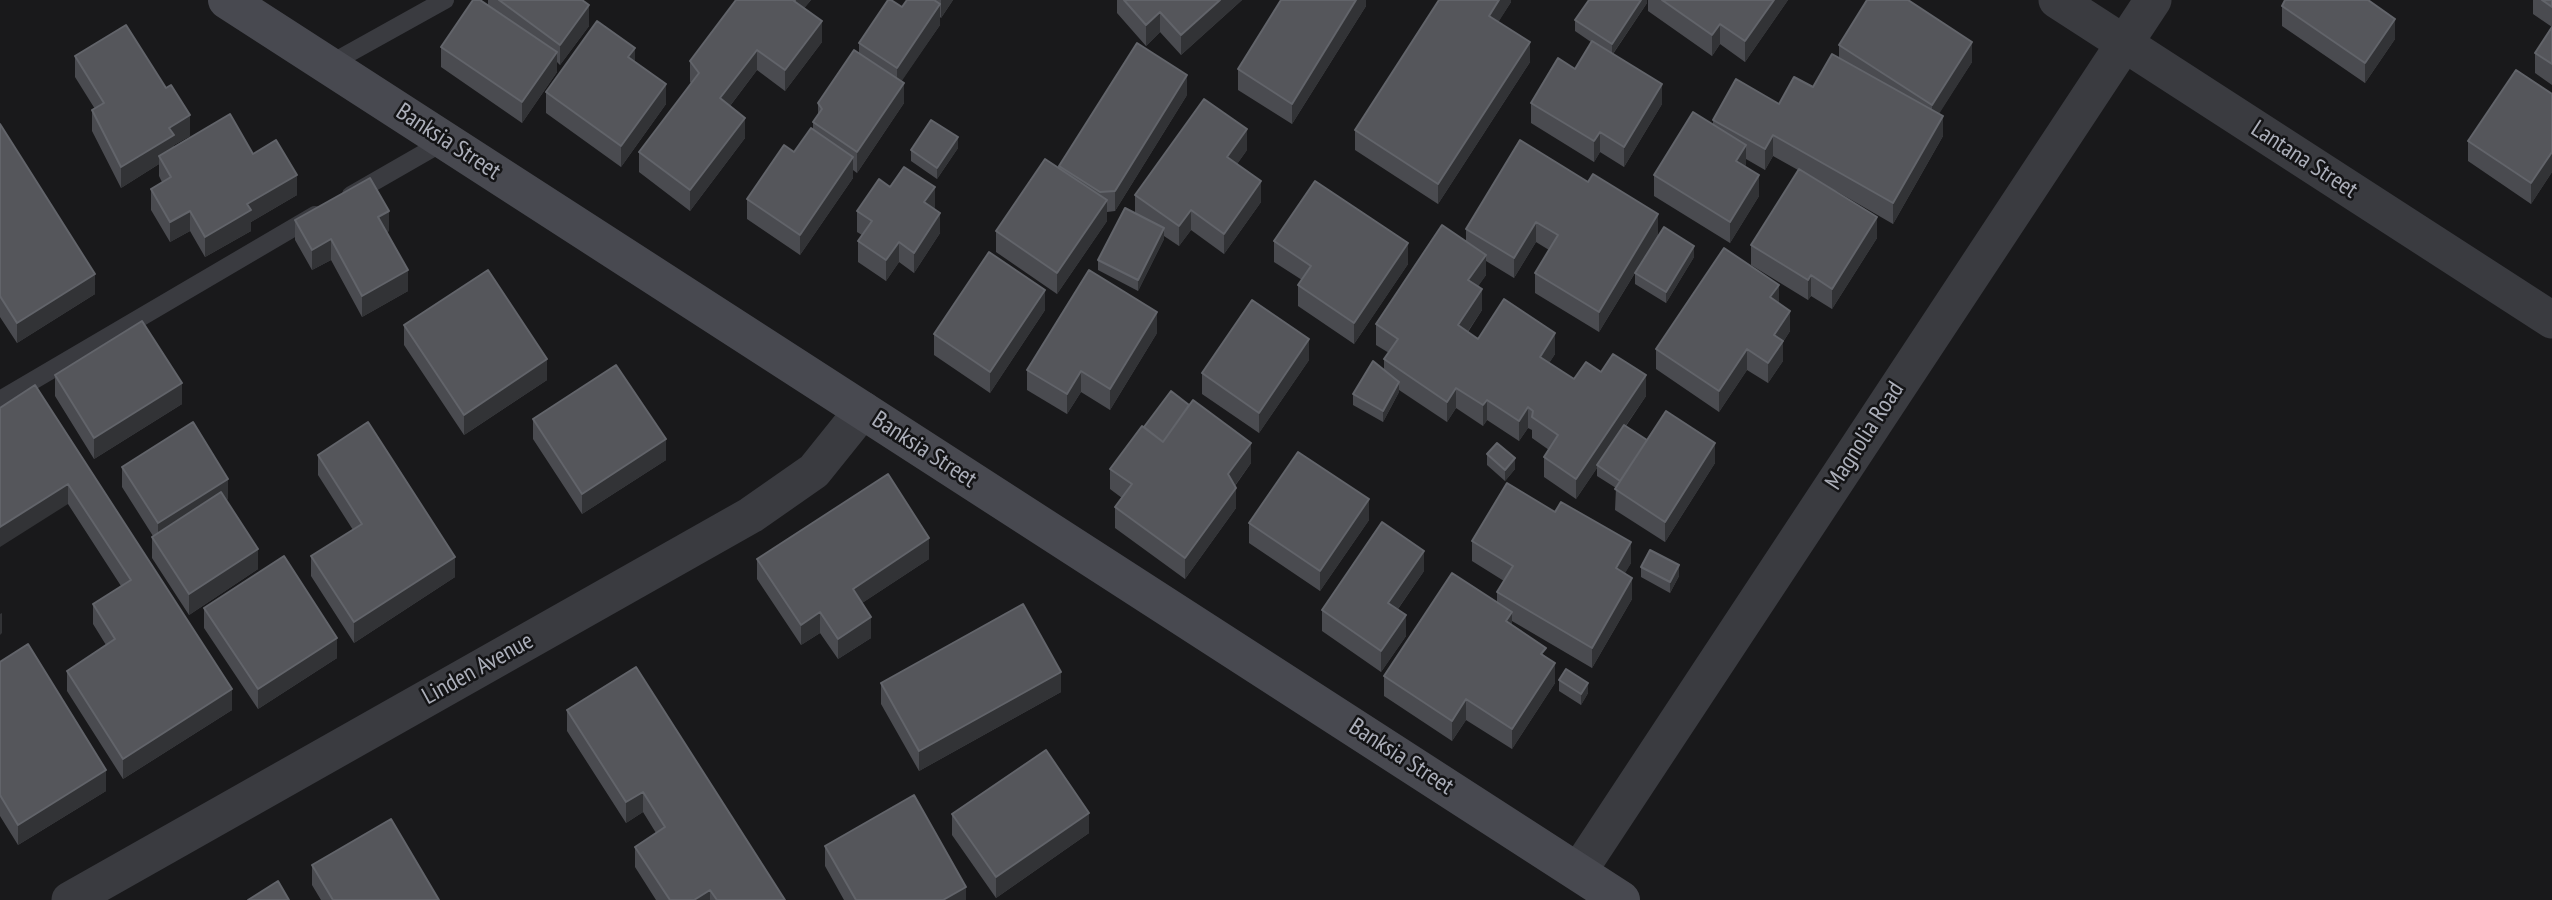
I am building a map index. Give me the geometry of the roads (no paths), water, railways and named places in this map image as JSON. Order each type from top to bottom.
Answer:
[{"type":"street","name":"Banksia Street","points":[[227,0],[1621,900]]},
{"type":"street","name":"Lantana Street","points":[[2057,0],[2552,320]]},
{"type":"street","name":"Magnolia Road","points":[[1578,872],[2153,0]]},
{"type":"street","name":"Linden Avenue","points":[[70,900],[751,515],[814,471],[863,410]]},
{"type":"lane","points":[[328,65],[445,0]]},
{"type":"lane","points":[[0,400],[446,141]]}]
